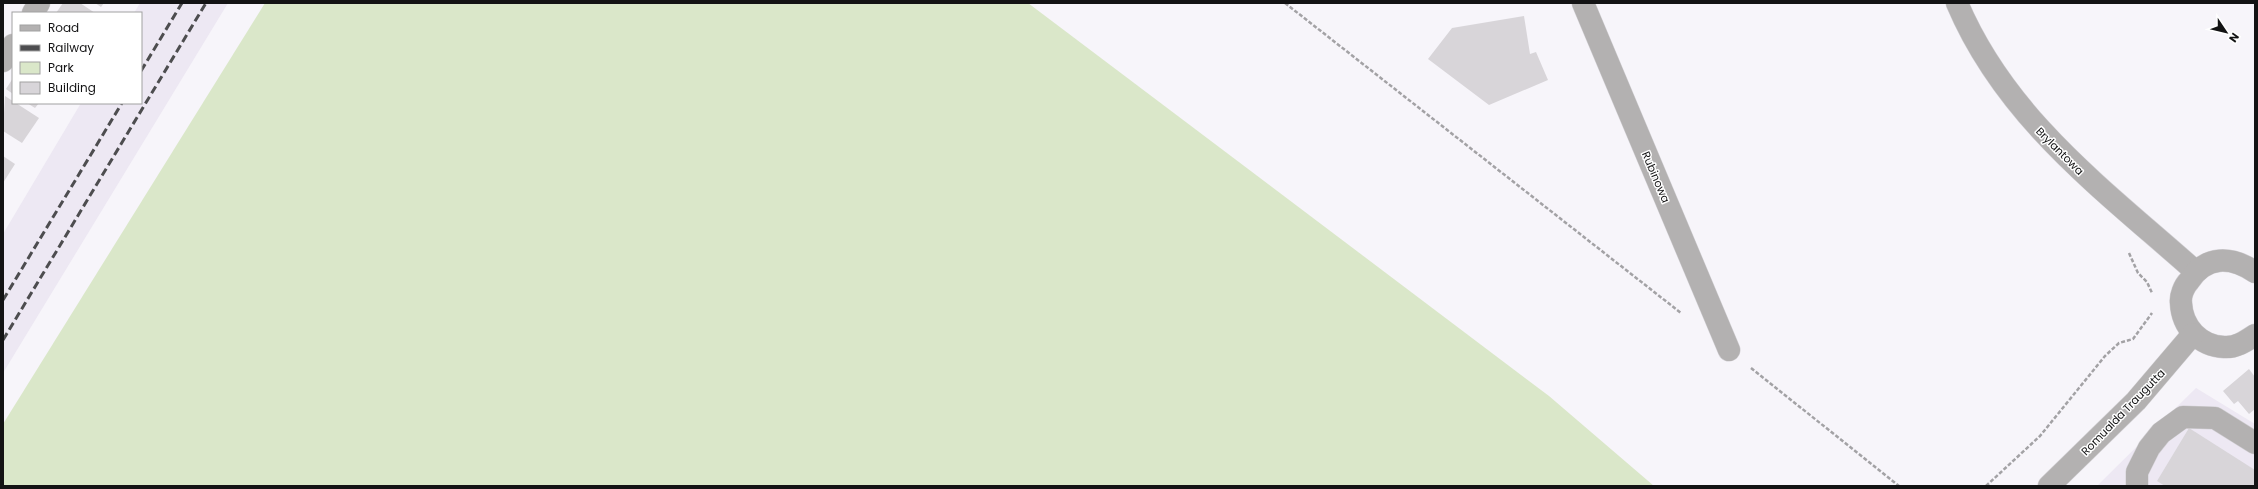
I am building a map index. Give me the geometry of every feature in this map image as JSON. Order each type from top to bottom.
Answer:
[{"type":"street","points":[[34,12],[39,3]]},
{"type":"street","name":"Rubinowa","points":[[1583,3],[1729,350]]},
{"type":"street","name":"Brylantowa","points":[[1957,3],[1986,59],[2034,125],[2086,177],[2195,271]]},
{"type":"street","points":[[3,61],[12,47]]},
{"type":"street","points":[[2255,272],[2242,263],[2225,260],[2209,263],[2195,271],[2185,286],[2181,302],[2184,320],[2194,334],[2208,344],[2225,348],[2241,344],[2255,335]]},
{"type":"street","name":"Romualda Traugutta","points":[[2050,486],[2136,401],[2194,334]]},
{"type":"street","points":[[2138,486],[2138,472],[2149,448],[2161,433],[2183,417],[2215,418],[2255,443]]},
{"type":"path","points":[[1285,3],[1687,318]]},
{"type":"path","points":[[2129,252],[2138,272],[2148,282],[2155,300]]},
{"type":"path","points":[[1986,486],[2040,436],[2105,356],[2119,343],[2133,339],[2152,315],[2154,308]]},
{"type":"path","points":[[1729,350],[1900,486]]},
{"type":"shaded area","points":[[140,3],[228,3],[3,373],[3,234],[80,104],[142,104],[142,12],[135,12]]},
{"type":"shaded area","points":[[2196,388],[2255,424],[2255,486],[2097,486]]},
{"type":"green space","points":[[265,3],[1028,3],[1549,396],[1654,486],[3,486],[3,424]]},
{"type":"building","points":[[63,3],[80,3],[94,12],[57,12]]},
{"type":"building","points":[[95,3],[104,3],[101,7]]},
{"type":"building","points":[[1524,16],[1530,54],[1536,52],[1548,80],[1489,105],[1428,59],[1452,28]]},
{"type":"building","points":[[12,80],[12,93],[6,89]]},
{"type":"building","points":[[5,96],[12,101],[12,104],[17,104],[39,118],[22,143],[3,131]]},
{"type":"building","points":[[29,104],[38,104],[35,108]]},
{"type":"building","points":[[3,156],[15,164],[3,183]]},
{"type":"building","points":[[2249,369],[2255,377],[2255,409],[2249,414],[2238,401],[2234,404],[2223,391]]},
{"type":"building","points":[[2189,428],[2255,470],[2255,486],[2165,486],[2157,481]]},
{"type":"railway","points":[[142,69],[182,3]]},
{"type":"railway","points":[[3,340],[206,3]]},
{"type":"railway","points":[[3,300],[121,104]]}]
